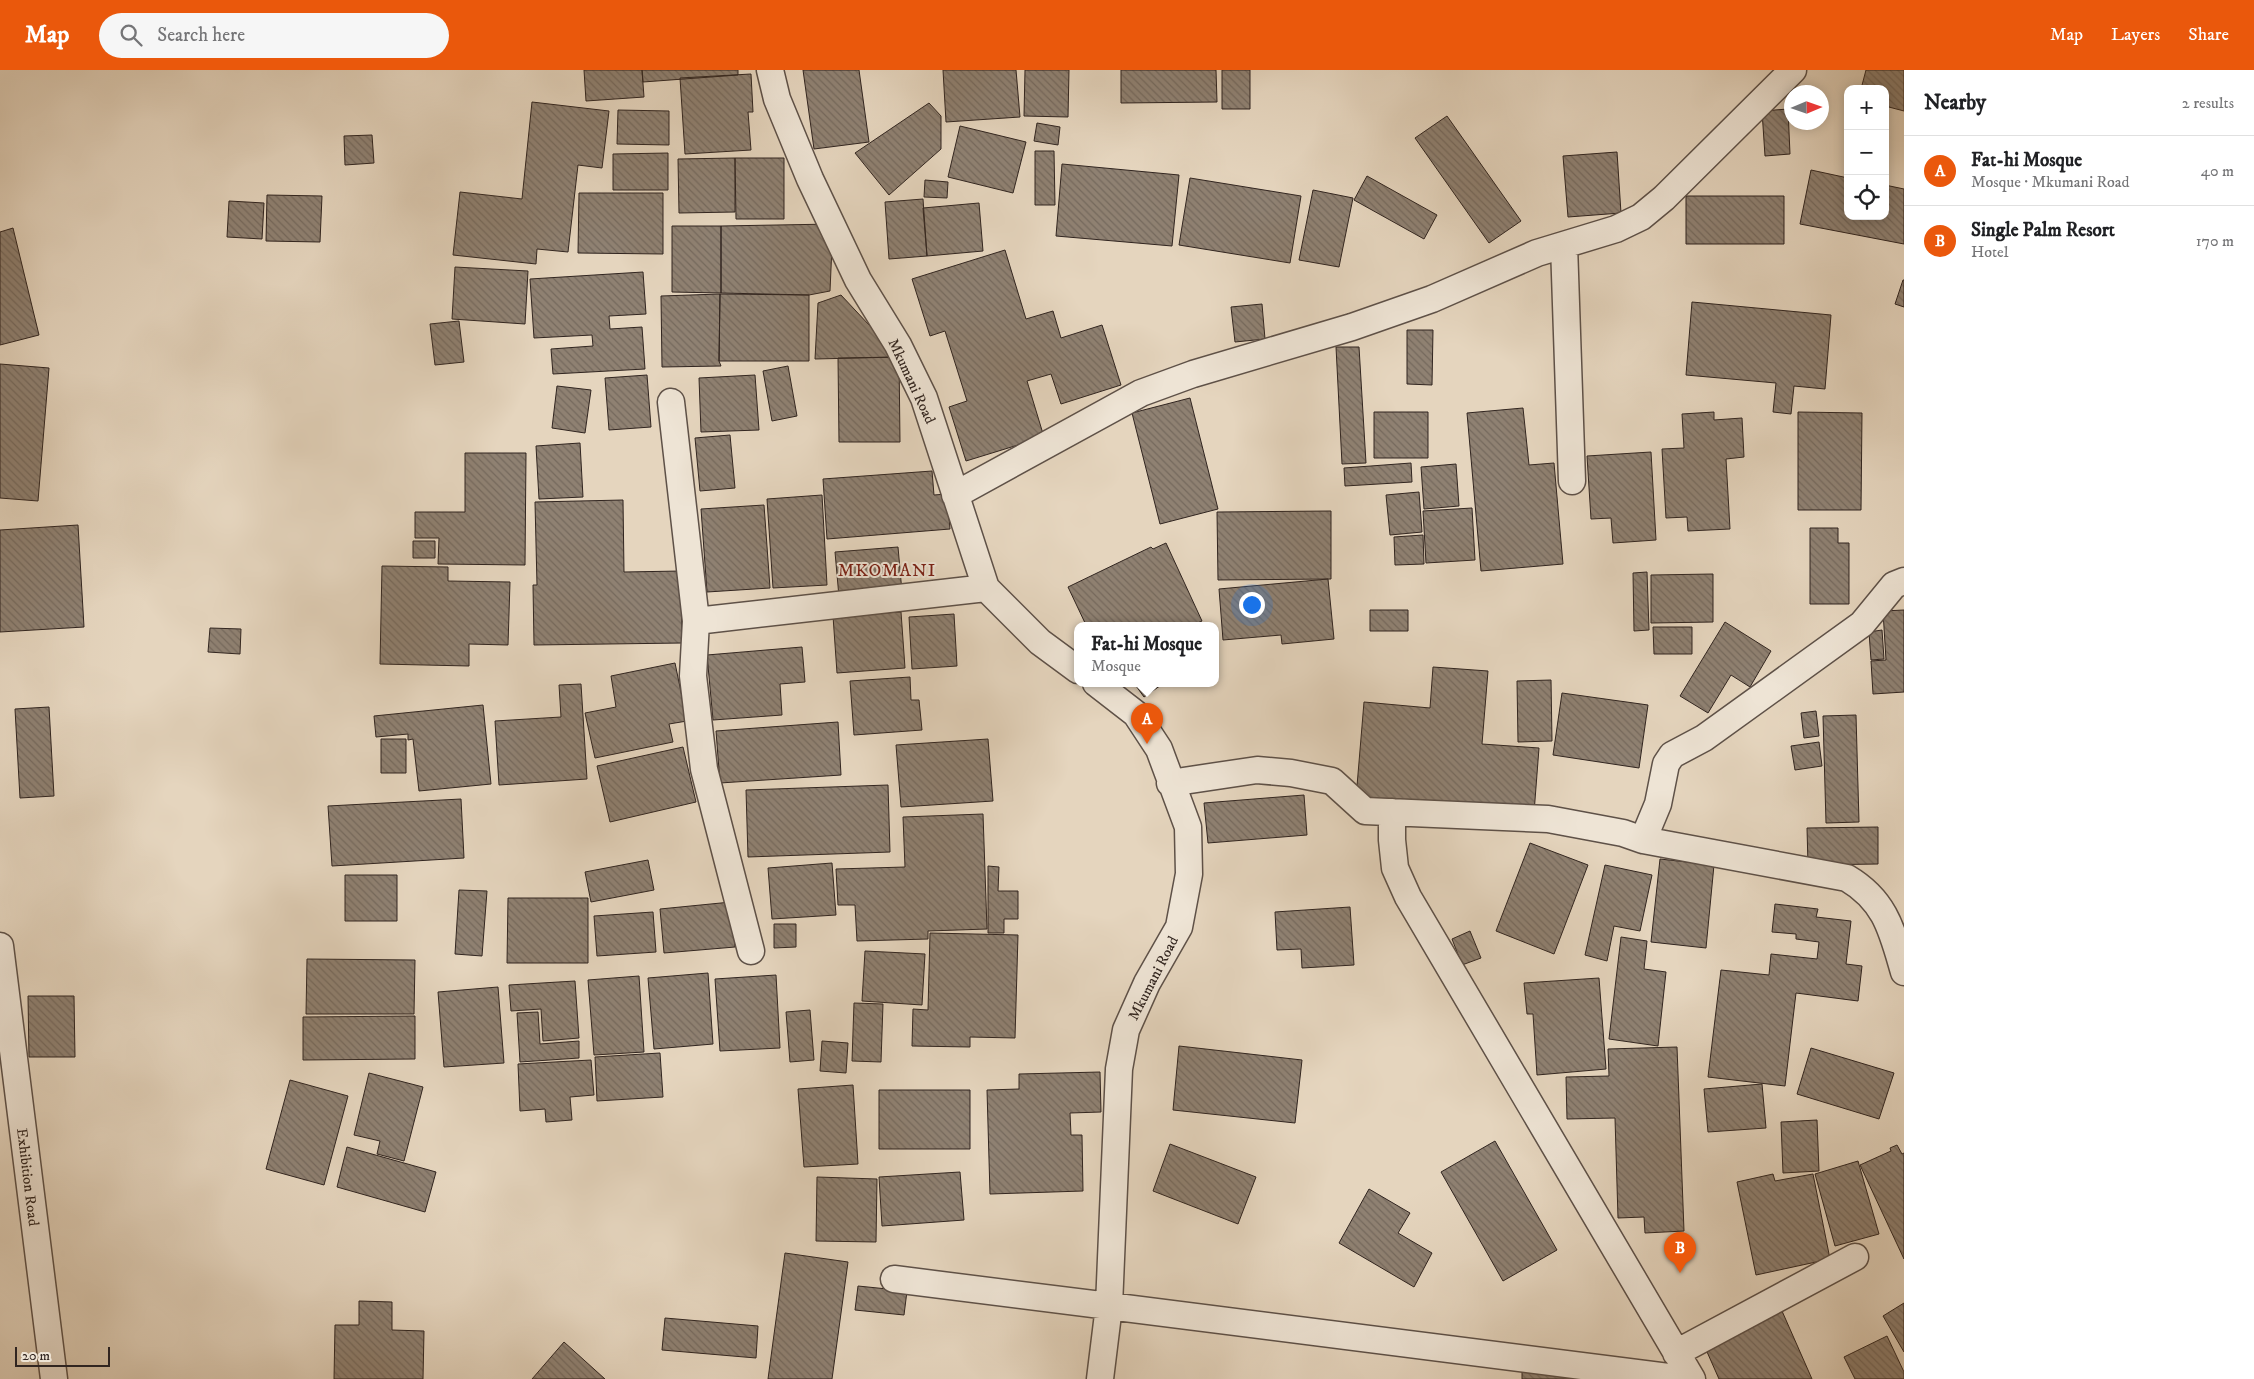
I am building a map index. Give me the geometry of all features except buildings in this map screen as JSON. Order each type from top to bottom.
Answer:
[{"type":"street","name":"Mkumani Road","points":[[770,70],[778,99],[810,179],[858,280],[898,345],[924,398],[986,588],[1040,642],[1074,667]]},
{"type":"street","points":[[955,495],[1141,393],[1193,374],[1352,328],[1432,299],[1537,253],[1616,229],[1642,217],[1664,198],[1751,110],[1794,70]]},
{"type":"street","points":[[1564,245],[1572,481]]},
{"type":"street","points":[[671,402],[696,621],[693,676],[704,769],[751,952]]},
{"type":"street","points":[[1643,840],[1658,804],[1666,764],[1672,755],[1704,738],[1862,624],[1894,585],[1904,581]]},
{"type":"street","points":[[696,621],[986,588]]},
{"type":"street","name":"Mkumani Road","points":[[1100,1379],[1109,1306],[1119,1069],[1126,1030],[1147,983],[1180,926],[1189,874],[1188,827],[1170,783],[1159,749],[1136,714],[1101,687]]},
{"type":"street","points":[[1170,783],[1257,770],[1292,773],[1332,781],[1365,811],[1548,819],[1623,833],[1643,840],[1848,878],[1861,886],[1882,908],[1904,972]]},
{"type":"street","points":[[1392,812],[1395,868],[1408,898],[1692,1379]]},
{"type":"street","name":"Exhibition Road","points":[[0,946],[54,1379]]},
{"type":"street","points":[[1676,1353],[1855,1257]]},
{"type":"street","points":[[894,1279],[1684,1379]]},
{"type":"place","name":"Fat-hi Mosque","points":[[1147,744]]},
{"type":"place","name":"Single Palm Resort","points":[[1680,1273]]},
{"type":"district","name":"MKOMANI","points":[[887,570]]}]
